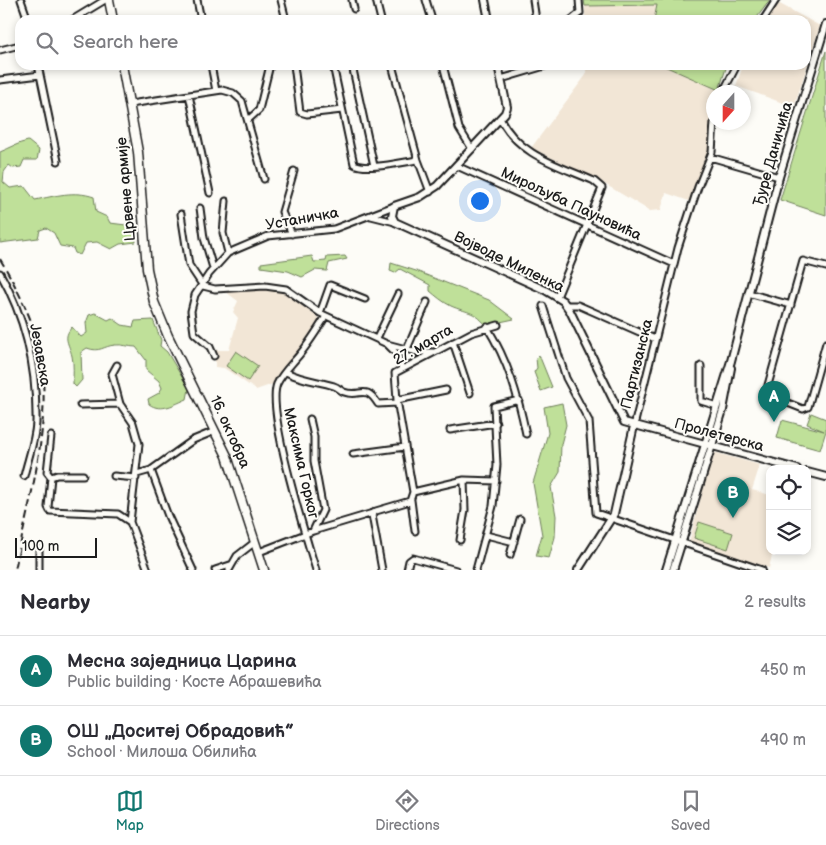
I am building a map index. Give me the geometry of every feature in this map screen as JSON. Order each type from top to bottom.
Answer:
[{"type":"main road","points":[[109,0],[112,15]]},
{"type":"main road","name":"Црвене армије","points":[[123,70],[140,167],[147,269],[157,311]]},
{"type":"main road","name":"16. октобра","points":[[157,311],[216,430],[234,474],[264,570]]},
{"type":"street","points":[[21,0],[26,15]]},
{"type":"street","points":[[80,15],[105,0]]},
{"type":"street","points":[[197,0],[200,15]]},
{"type":"street","points":[[282,0],[285,15]]},
{"type":"street","points":[[352,0],[354,9]]},
{"type":"street","points":[[376,0],[379,15]]},
{"type":"street","points":[[426,0],[430,15]]},
{"type":"street","points":[[485,0],[488,15]]},
{"type":"street","points":[[533,0],[535,15]]},
{"type":"street","points":[[577,15],[580,13],[579,0]]},
{"type":"street","points":[[766,15],[776,0]]},
{"type":"street","name":"Ђуре Даничића","points":[[811,66],[826,24]]},
{"type":"street","points":[[0,50],[15,46]]},
{"type":"street","points":[[39,70],[58,161]]},
{"type":"street","points":[[212,70],[216,91]]},
{"type":"street","points":[[248,120],[259,110],[269,70]]},
{"type":"street","points":[[295,70],[300,112],[307,114],[342,110]]},
{"type":"street","points":[[334,70],[354,164],[374,166],[418,160]]},
{"type":"street","points":[[353,70],[374,166]]},
{"type":"street","points":[[393,70],[418,160],[430,192]]},
{"type":"street","points":[[444,70],[459,128],[472,149]]},
{"type":"street","points":[[499,70],[507,107],[500,118],[514,140],[525,150],[600,185],[601,193],[557,297]]},
{"type":"street","points":[[501,79],[531,70]]},
{"type":"street","points":[[727,85],[734,70]]},
{"type":"street","name":"Ђуре Даничића","points":[[708,444],[725,403],[731,361],[748,293],[810,70]]},
{"type":"street","points":[[0,80],[40,75]]},
{"type":"street","points":[[130,104],[216,91],[228,91],[238,96],[248,120],[264,179]]},
{"type":"street","points":[[189,95],[210,193]]},
{"type":"street","name":"Устаничка","points":[[214,356],[210,347],[196,336],[192,329],[191,311],[201,284],[213,268],[228,254],[268,236],[323,231],[370,216],[430,192],[457,166],[500,118]]},
{"type":"street","name":"Партизанска","points":[[578,570],[612,520],[674,264],[713,148],[714,130]]},
{"type":"street","points":[[710,157],[779,177]]},
{"type":"street","name":"Мирољуба Пауновића","points":[[457,166],[674,264]]},
{"type":"street","points":[[292,234],[282,212],[294,171]]},
{"type":"street","points":[[226,201],[223,233],[228,254]]},
{"type":"street","points":[[394,206],[392,216],[395,222]]},
{"type":"street","points":[[200,208],[204,238],[213,268]]},
{"type":"street","points":[[181,214],[189,265],[201,284],[215,289],[265,286],[292,292],[323,314],[387,344],[397,354],[402,369]]},
{"type":"street","points":[[370,216],[395,222]]},
{"type":"street","name":"Војводе Миленка","points":[[395,222],[557,297],[566,305],[578,306],[655,339]]},
{"type":"street","points":[[768,385],[803,261],[826,267]]},
{"type":"street","name":"Језавска","points":[[0,273],[25,329],[33,374],[36,423],[24,476]]},
{"type":"street","name":"Максима Горког","points":[[316,570],[305,534],[275,413],[276,390],[286,372],[311,340],[323,314],[329,285],[365,299]]},
{"type":"street","points":[[748,293],[791,305]]},
{"type":"street","points":[[377,338],[398,294]]},
{"type":"street","points":[[407,349],[427,302]]},
{"type":"street","points":[[566,305],[621,418],[634,426]]},
{"type":"street","points":[[543,306],[566,378],[589,421],[596,513],[762,570]]},
{"type":"street","name":"27. марта","points":[[414,492],[394,376],[402,369],[454,342],[488,327],[498,325]]},
{"type":"street","points":[[488,327],[501,349],[519,400],[526,434]]},
{"type":"street","points":[[454,342],[470,394]]},
{"type":"street","points":[[775,398],[799,408],[807,408],[826,343]]},
{"type":"street","points":[[387,344],[422,353],[437,351]]},
{"type":"street","name":"Ђуре Даничића","points":[[666,570],[678,542],[708,444],[724,377],[731,361]]},
{"type":"street","points":[[117,365],[112,374],[120,404],[128,414],[137,434],[139,452],[130,508],[130,522],[148,570]]},
{"type":"street","points":[[702,366],[701,401],[717,406]]},
{"type":"street","points":[[286,372],[304,379],[336,386],[345,392],[366,392],[373,396],[378,404],[397,402],[446,390]]},
{"type":"street","points":[[476,570],[486,535],[496,481],[495,405],[519,400]]},
{"type":"street","points":[[80,405],[120,404]]},
{"type":"street","points":[[310,419],[314,437],[314,462],[323,510],[313,532]]},
{"type":"street","points":[[450,430],[496,423]]},
{"type":"street","name":"Пролетерска","points":[[634,426],[783,465]]},
{"type":"street","points":[[114,476],[136,476],[151,470],[193,440],[216,430]]},
{"type":"street","points":[[51,436],[47,472],[51,477],[48,507],[50,511],[118,514],[130,522]]},
{"type":"street","points":[[353,454],[405,447]]},
{"type":"street","points":[[151,470],[168,516],[192,570]]},
{"type":"street","points":[[811,473],[826,477]]},
{"type":"street","points":[[51,477],[57,475],[83,475]]},
{"type":"street","points":[[415,531],[411,500],[414,492],[464,480],[496,481]]},
{"type":"street","points":[[460,540],[466,510],[464,480]]},
{"type":"street","points":[[259,552],[305,534],[411,500]]},
{"type":"street","points":[[374,513],[372,520],[382,570]]},
{"type":"street","points":[[510,555],[520,519]]},
{"type":"street","points":[[486,535],[514,542]]},
{"type":"street","points":[[215,570],[230,567],[237,556],[255,542]]},
{"type":"street","name":"Ђуре Даничића","points":[[673,570],[678,542]]},
{"type":"street","points":[[39,548],[39,570]]},
{"type":"street","points":[[406,570],[409,561],[413,558],[456,570]]},
{"type":"shaded area","points":[[778,3],[800,15],[771,15]]},
{"type":"shaded area","points":[[657,5],[655,15],[585,15],[585,6]]},
{"type":"shaded area","points":[[811,21],[820,26],[811,54]]},
{"type":"shaded area","points":[[586,70],[673,70],[708,85],[706,85],[706,130],[711,130],[709,149],[689,201],[666,193],[661,210],[650,211],[603,183],[531,148],[586,75]]},
{"type":"shaded area","points":[[741,70],[806,70],[794,107],[751,91],[751,85],[736,85]]},
{"type":"shaded area","points":[[260,289],[280,291],[289,295],[321,320],[309,340],[273,384],[256,390],[224,368],[215,367],[215,350],[229,350],[238,318],[233,312],[238,301],[226,292]]},
{"type":"shaded area","points":[[713,452],[760,465],[752,490],[766,494],[766,555],[772,555],[769,568],[689,542]]},
{"type":"green space","points":[[584,0],[770,0],[759,15],[655,15],[657,5],[585,6]]},
{"type":"green space","points":[[826,51],[826,215],[780,200]]},
{"type":"green space","points":[[673,70],[725,70],[721,85],[708,85]]},
{"type":"green space","points":[[28,141],[39,150],[37,160],[24,160],[21,167],[13,168],[9,165],[4,172],[3,182],[10,188],[24,186],[35,200],[72,194],[94,197],[96,212],[107,217],[110,223],[134,226],[136,242],[120,244],[111,249],[97,242],[86,243],[80,255],[75,253],[73,248],[60,246],[54,233],[46,228],[40,230],[38,238],[0,243],[0,152]]},
{"type":"green space","points":[[312,256],[314,262],[326,261],[327,257],[345,256],[347,259],[329,263],[327,271],[315,270],[302,277],[288,271],[261,267],[261,263]]},
{"type":"green space","points":[[391,263],[489,300],[514,319],[486,325],[473,314],[442,301],[430,291],[430,285],[400,269],[395,273],[390,271]]},
{"type":"green space","points":[[95,313],[108,320],[112,318],[122,325],[133,327],[135,321],[153,320],[161,340],[160,346],[167,352],[189,389],[187,399],[163,408],[154,407],[149,404],[148,399],[159,393],[162,388],[159,381],[146,370],[146,360],[136,347],[120,345],[98,350],[87,348],[81,352],[82,380],[76,387],[73,384],[73,362],[67,334],[72,327],[81,337],[87,333],[86,323],[89,315]]},
{"type":"green space","points":[[236,351],[258,366],[248,381],[226,366]]},
{"type":"green space","points":[[539,355],[552,387],[541,391],[534,372],[537,368],[536,358]]},
{"type":"green space","points":[[562,403],[566,425],[561,444],[560,472],[551,487],[556,516],[555,537],[549,558],[536,556],[542,535],[533,483],[548,433],[544,407]]},
{"type":"green space","points":[[811,413],[826,419],[826,431],[820,450],[777,438],[782,420],[824,431],[807,424]]},
{"type":"green space","points":[[699,522],[733,533],[728,549],[694,538]]},
{"type":"railway","points":[[0,259],[16,287],[29,316],[39,347],[43,379],[40,443],[15,570]]},
{"type":"place","name":"Месна заједница Царина","points":[[774,422]]},
{"type":"place","name":"ОШ „Доситеј Обрадовић”","points":[[733,518]]}]
